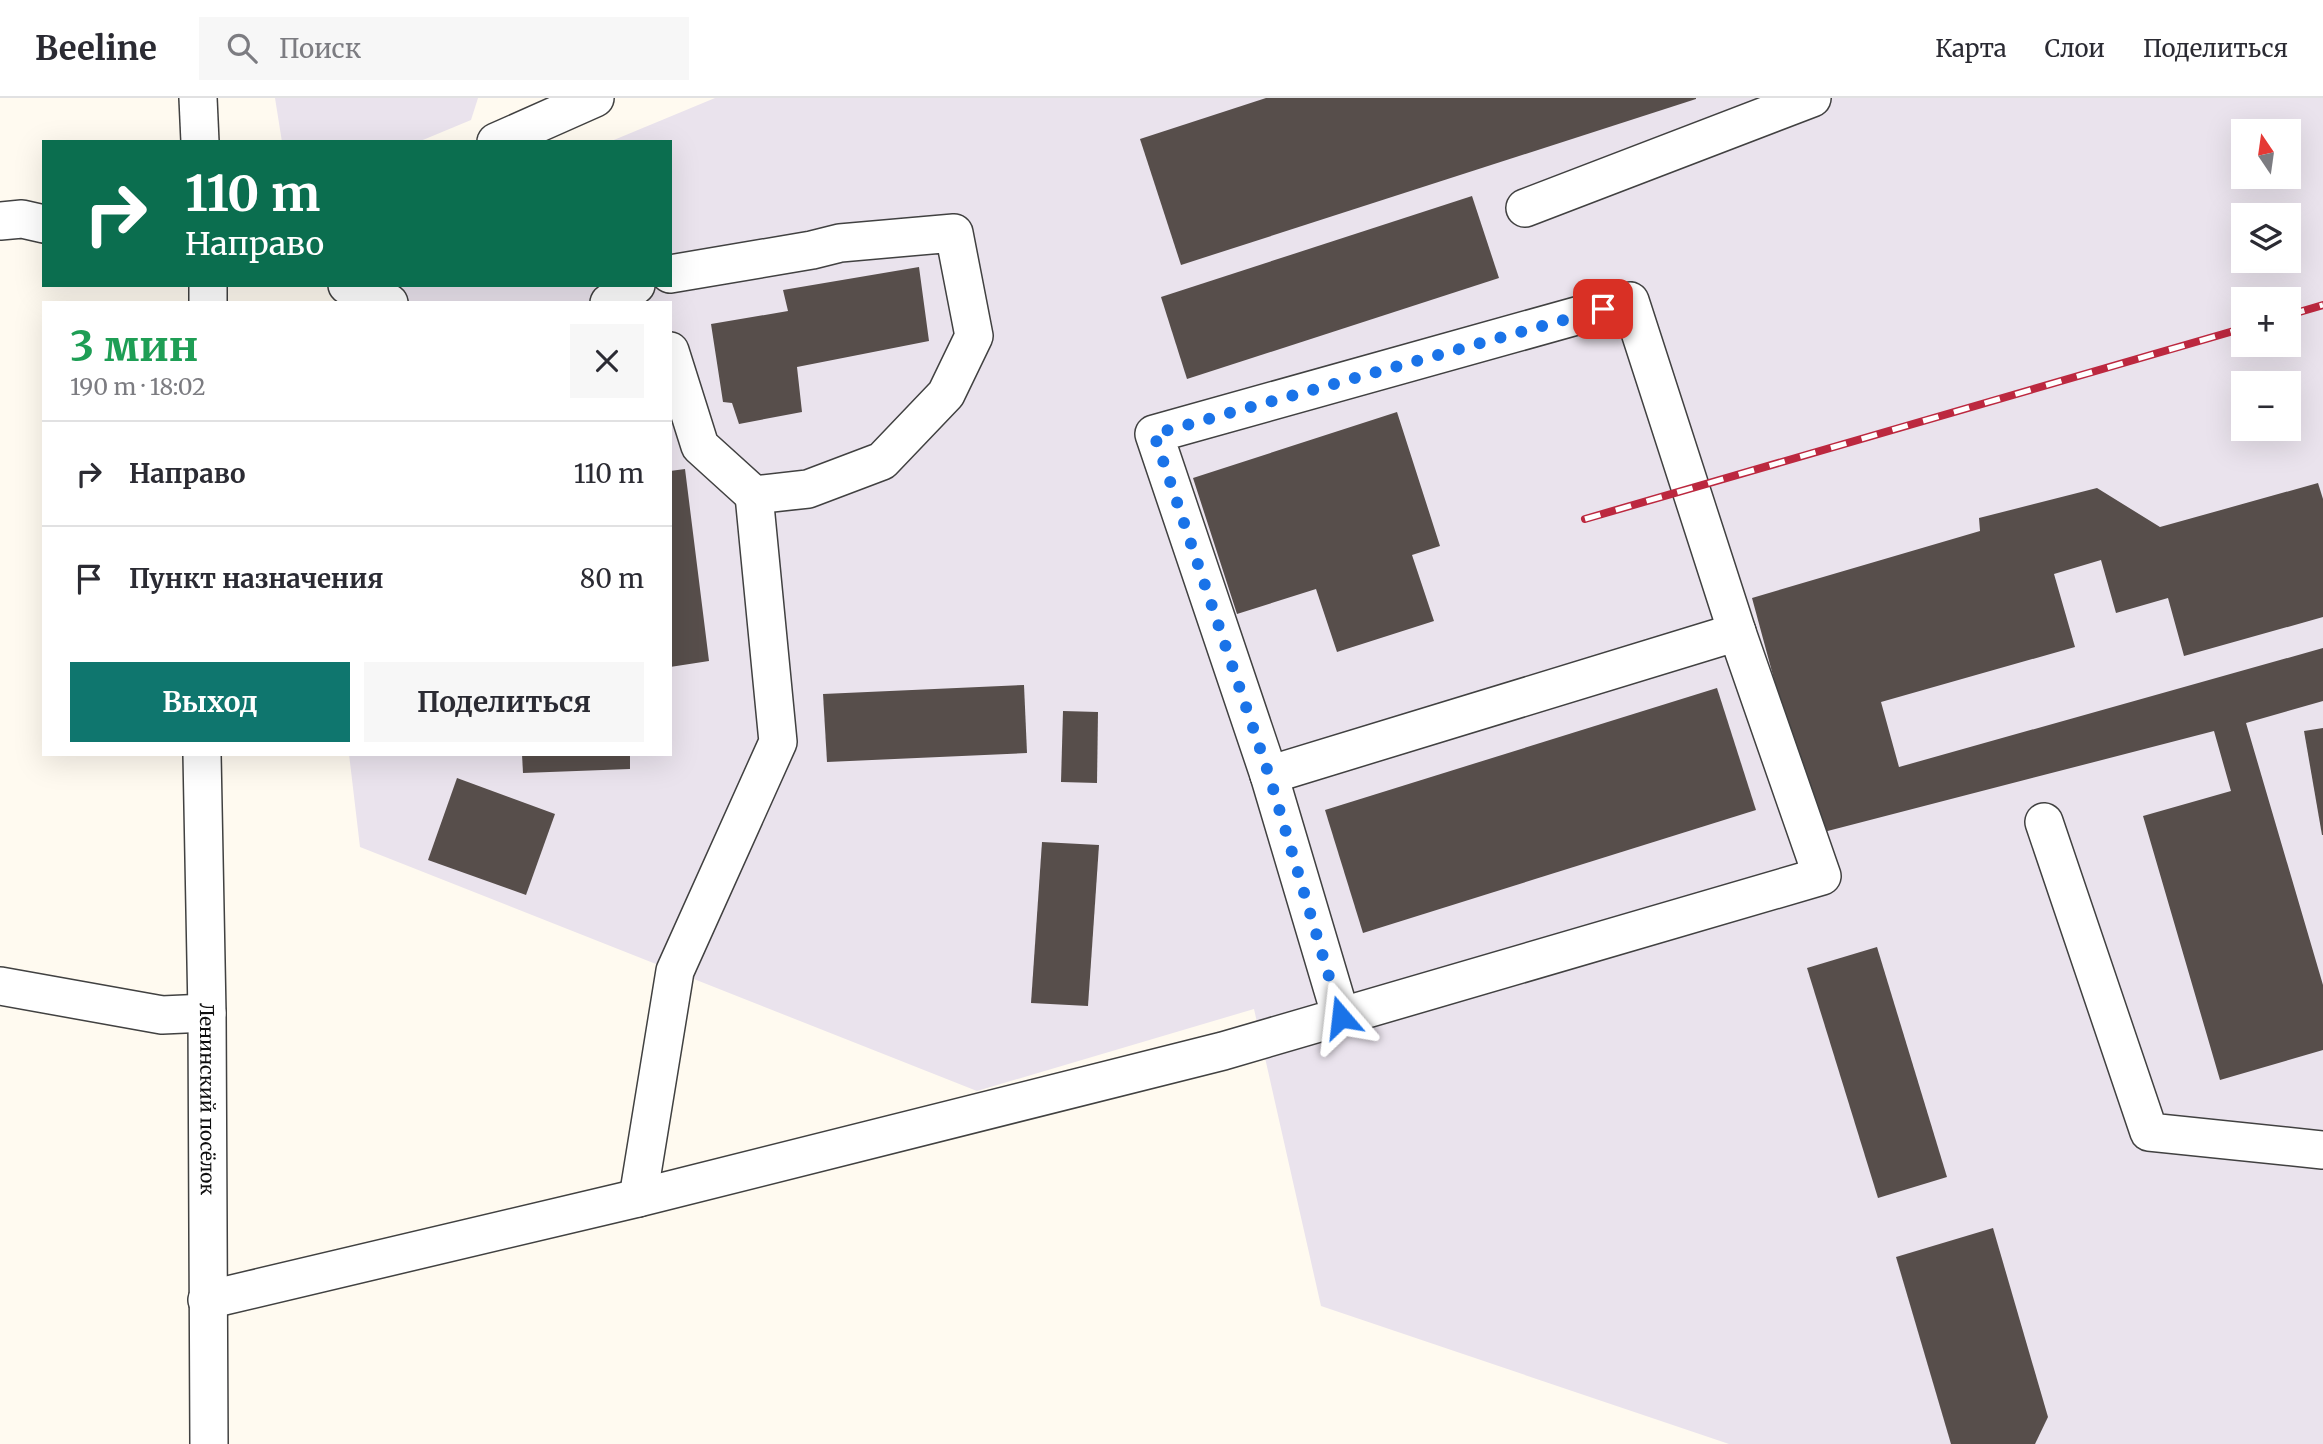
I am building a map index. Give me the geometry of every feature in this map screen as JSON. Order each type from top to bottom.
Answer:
[{"type":"street","points":[[198,98],[200,140]]},
{"type":"street","points":[[500,140],[595,98]]},
{"type":"street","points":[[1525,208],[1812,98]]},
{"type":"street","points":[[0,221],[22,219],[42,224]]},
{"type":"street","points":[[672,274],[840,243],[954,233],[974,335],[946,394],[882,461],[808,489],[754,495]]},
{"type":"street","points":[[349,287],[369,299],[379,301]]},
{"type":"street","points":[[612,301],[633,287]]},
{"type":"street","points":[[207,1300],[638,1198],[1223,1051],[1341,1017],[1822,876],[1737,632],[1630,302],[1154,434],[1269,775],[1341,1017]]},
{"type":"street","points":[[638,1198],[675,971],[778,742],[754,495],[700,446],[672,357]]},
{"type":"street","points":[[1269,775],[1737,632]]},
{"type":"street","name":"Ленинский посёлок","points":[[202,756],[207,1013],[209,1444]]},
{"type":"street","points":[[2044,822],[2149,1132],[2323,1150]]},
{"type":"street","points":[[0,986],[162,1015],[207,1013]]},
{"type":"shaded area","points":[[275,98],[478,98],[471,120],[423,140],[282,140]]},
{"type":"shaded area","points":[[715,98],[2323,98],[2323,1444],[1729,1444],[1321,1306],[1254,1009],[977,1091],[360,847],[349,756],[672,756],[672,301],[383,301],[386,287],[672,287],[672,140],[614,140]]},
{"type":"building","points":[[1266,98],[1696,99],[1181,265],[1140,139]]},
{"type":"building","points":[[1472,196],[1499,278],[1187,379],[1161,297]]},
{"type":"building","points":[[919,267],[929,341],[797,367],[802,412],[739,424],[732,403],[723,402],[711,324],[788,311],[783,290]]},
{"type":"building","points":[[1397,412],[1440,546],[1412,555],[1434,621],[1337,652],[1316,589],[1237,614],[1193,478]]},
{"type":"building","points":[[685,469],[709,661],[672,667],[672,471]]},
{"type":"building","points":[[2318,483],[2323,499],[2323,617],[2184,656],[2168,598],[2116,613],[2101,560],[2054,574],[2075,647],[1881,702],[1899,767],[2323,648],[2323,701],[2246,723],[2323,985],[2323,1050],[2220,1080],[2143,816],[2231,791],[2214,731],[1816,834],[1752,598],[1980,531],[1979,518],[2097,488],[2160,527]]},
{"type":"building","points":[[1024,685],[1027,753],[827,762],[823,694]]},
{"type":"building","points":[[1717,688],[1756,810],[1363,933],[1325,810]]},
{"type":"building","points":[[1063,711],[1098,712],[1097,783],[1061,782]]},
{"type":"building","points":[[2323,728],[2323,835],[2322,835],[2304,731]]},
{"type":"building","points":[[522,756],[630,756],[630,769],[523,773]]},
{"type":"building","points":[[457,778],[555,814],[526,895],[428,860]]},
{"type":"building","points":[[1042,842],[1099,845],[1088,1006],[1031,1003]]},
{"type":"building","points":[[1877,947],[1947,1177],[1878,1198],[1807,968]]},
{"type":"building","points":[[1993,1228],[2048,1417],[2035,1444],[1951,1444],[1896,1257]]},
{"type":"railway","points":[[2301,311],[2323,305]]},
{"type":"railway","points":[[1585,519],[2231,332]]},
{"type":"route","points":[[1341,1017],[1269,775],[1154,434],[1603,309]]}]
